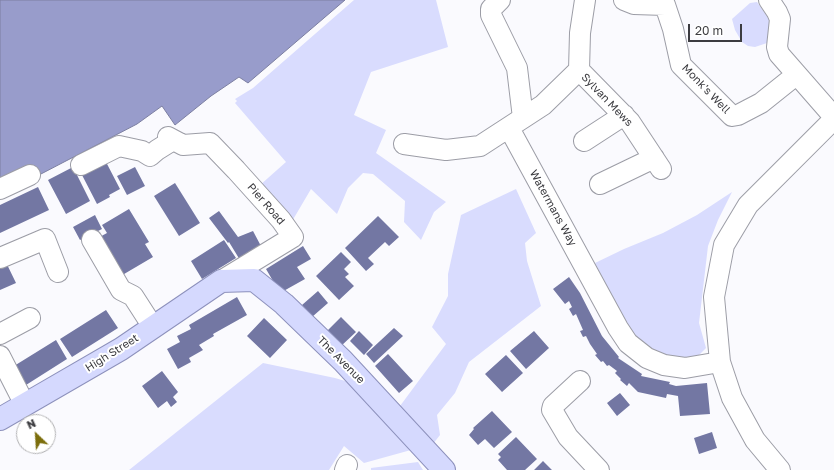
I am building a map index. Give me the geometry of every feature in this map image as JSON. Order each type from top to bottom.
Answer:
[{"type":"main road","name":"The Avenue","points":[[221,281],[254,280],[284,304],[343,361],[444,470]]},
{"type":"main road","name":"High Street","points":[[0,419],[121,348],[221,281]]},
{"type":"street","points":[[500,0],[492,9],[491,15],[517,68],[516,123]]},
{"type":"street","points":[[404,144],[446,150],[480,146],[543,105],[579,70],[580,33],[585,0]]},
{"type":"street","name":"Monk's Well","points":[[624,0],[634,4],[665,6],[673,29],[681,65],[732,116],[761,103],[796,74]]},
{"type":"street","points":[[773,1],[780,19],[777,50],[783,60],[834,118],[748,205],[724,245],[714,297],[720,362],[732,398],[755,440],[780,470]]},
{"type":"street","name":"Sylvan Mews","points":[[579,70],[630,122],[658,164],[600,184]]},
{"type":"street","points":[[584,141],[624,115]]},
{"type":"street","name":"Watermans Way","points":[[516,123],[618,328],[628,343],[647,358],[664,365],[685,368],[720,362]]},
{"type":"street","name":"Pier Road","points":[[81,165],[119,146],[142,151],[150,156],[171,139],[183,145],[210,143],[241,175],[294,237],[221,281]]},
{"type":"street","points":[[0,189],[30,175]]},
{"type":"street","points":[[0,258],[45,239],[58,272]]},
{"type":"street","points":[[92,240],[122,290],[133,296],[153,327]]},
{"type":"street","points":[[0,334],[30,318]]},
{"type":"street","points":[[0,356],[25,405]]},
{"type":"street","points":[[580,382],[553,406],[552,410],[568,437],[599,470]]},
{"type":"shaded area","points":[[0,0],[345,0],[248,83],[239,77],[211,96],[175,125],[162,106],[137,124],[39,175],[0,183]]},
{"type":"shaded area","points":[[354,0],[436,0],[448,47],[371,72],[354,115],[386,130],[376,153],[446,202],[434,212],[421,240],[404,222],[405,201],[373,174],[363,173],[348,188],[337,214],[311,189],[291,223],[259,186],[286,162],[235,103],[237,101],[235,99],[253,88]]},
{"type":"shaded area","points":[[757,2],[770,20],[771,26],[767,43],[755,47],[748,46],[742,42],[735,30],[732,19],[750,3]]},
{"type":"shaded area","points":[[516,189],[536,233],[525,243],[527,261],[541,306],[469,362],[455,393],[437,415],[440,435],[429,449],[400,406],[446,344],[432,327],[448,296],[448,274],[461,215]]},
{"type":"shaded area","points":[[732,192],[718,220],[708,246],[699,323],[706,348],[699,355],[689,358],[673,358],[646,350],[628,331],[595,263],[663,233],[697,215]]},
{"type":"shaded area","points":[[263,363],[352,383],[411,450],[364,463],[344,446],[329,470],[129,470]]},
{"type":"shaded area","points":[[418,462],[423,470],[371,470],[371,468]]},
{"type":"building","points":[[106,162],[120,189],[109,195],[110,197],[97,204],[82,175]]},
{"type":"building","points":[[73,167],[90,201],[66,214],[48,180]]},
{"type":"building","points":[[135,167],[145,186],[127,195],[117,176]]},
{"type":"building","points":[[175,183],[200,223],[179,236],[154,196]]},
{"type":"building","points":[[38,187],[49,210],[0,233],[0,205]]},
{"type":"building","points":[[129,209],[149,242],[145,244],[153,257],[119,277],[96,239],[107,233],[102,225]]},
{"type":"building","points":[[219,211],[238,237],[253,231],[262,248],[240,260],[229,242],[228,243],[209,218]]},
{"type":"building","points":[[95,215],[102,229],[80,240],[73,227]]},
{"type":"building","points":[[378,216],[399,237],[389,246],[385,242],[368,258],[374,264],[366,271],[345,248]]},
{"type":"building","points":[[224,240],[236,258],[202,279],[191,261]]},
{"type":"building","points":[[303,246],[311,259],[297,267],[305,279],[280,293],[266,269]]},
{"type":"building","points":[[0,250],[16,283],[0,290]]},
{"type":"building","points":[[341,252],[351,262],[344,269],[349,274],[345,277],[354,286],[339,300],[316,276]]},
{"type":"building","points":[[569,277],[580,293],[602,336],[619,357],[618,358],[642,374],[641,376],[670,382],[669,384],[676,386],[707,383],[710,414],[680,416],[678,396],[667,394],[666,398],[638,392],[629,383],[627,386],[620,380],[621,379],[615,373],[617,371],[609,365],[607,366],[603,361],[601,362],[595,355],[597,354],[586,336],[583,337],[580,331],[583,330],[576,314],[573,316],[569,309],[572,307],[569,301],[565,304],[553,289]]},
{"type":"building","points":[[318,291],[328,303],[312,317],[302,305]]},
{"type":"building","points":[[237,297],[247,315],[213,334],[214,336],[199,345],[203,350],[189,358],[191,362],[178,369],[167,349],[180,342],[177,336],[191,329],[189,325]]},
{"type":"building","points":[[106,310],[118,328],[72,357],[60,339]]},
{"type":"building","points":[[341,317],[356,332],[340,347],[326,332]]},
{"type":"building","points":[[264,318],[287,340],[270,358],[247,336]]},
{"type":"building","points":[[394,328],[403,336],[374,363],[366,354]]},
{"type":"building","points":[[359,331],[373,345],[364,355],[350,341]]},
{"type":"building","points":[[534,331],[549,348],[526,369],[510,351]]},
{"type":"building","points":[[56,340],[67,359],[26,385],[14,366]]},
{"type":"building","points":[[388,354],[413,381],[399,393],[375,366]]},
{"type":"building","points":[[506,355],[523,373],[502,392],[485,374]]},
{"type":"building","points":[[162,371],[178,392],[173,397],[177,402],[171,407],[167,401],[158,408],[142,386]]},
{"type":"building","points":[[620,393],[630,405],[617,416],[607,403]]},
{"type":"building","points":[[492,411],[512,432],[494,448],[485,439],[478,445],[469,435],[474,429],[473,428]]},
{"type":"building","points":[[712,432],[717,448],[699,454],[694,438]]},
{"type":"building","points":[[516,437],[537,459],[525,470],[507,470],[498,460],[501,457],[498,454]]},
{"type":"building","points":[[543,461],[552,470],[534,470]]}]
